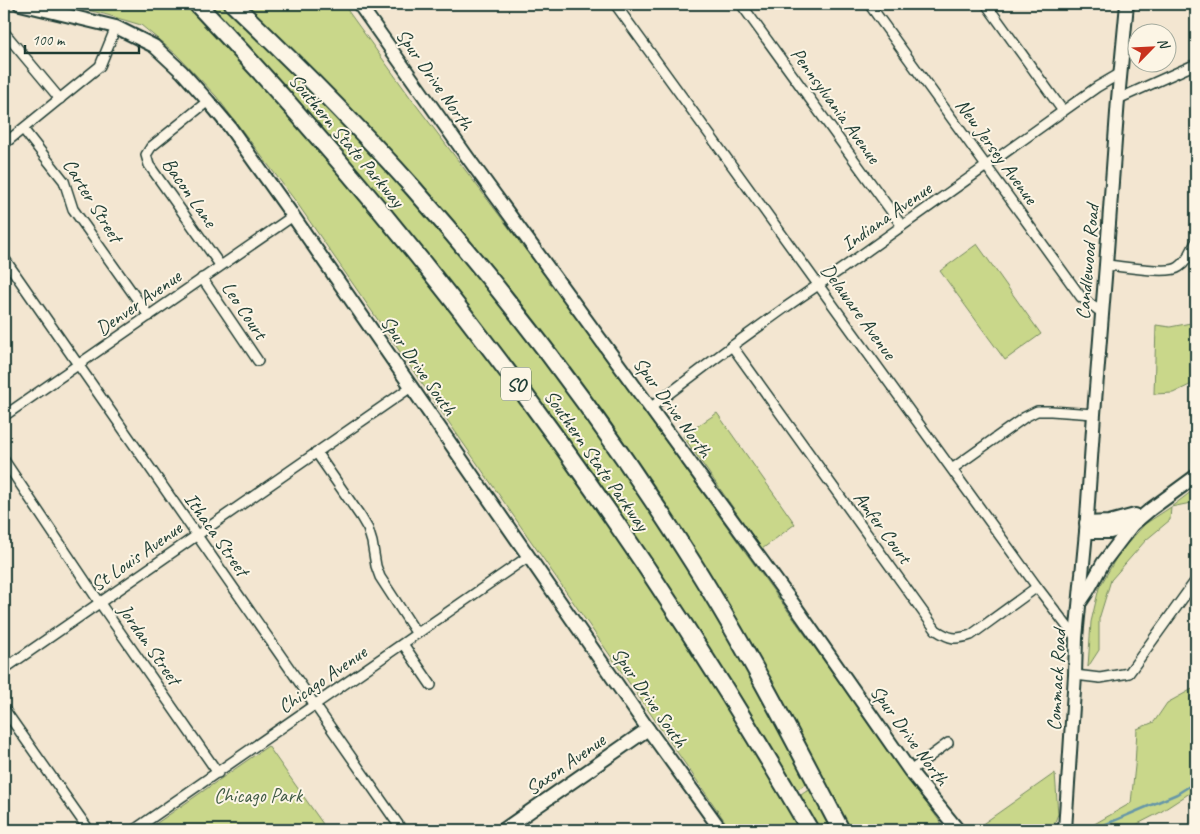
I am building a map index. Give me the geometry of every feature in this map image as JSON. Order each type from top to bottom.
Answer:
[{"type":"highway","name":"Southern State Parkway","points":[[197,4],[287,101],[343,166],[447,294],[540,416],[592,487],[645,565],[746,723],[810,830]]},
{"type":"highway","name":"Southern State Parkway","points":[[234,4],[312,80],[414,190],[511,305],[558,367],[648,494],[694,564],[788,728],[841,830]]},
{"type":"street","name":"Spur Drive South","points":[[20,4],[116,27],[154,46],[182,72],[208,101],[229,126],[648,729],[721,830]]},
{"type":"street","name":"Spur Drive North","points":[[359,4],[468,158],[797,609],[910,771],[958,830]]},
{"type":"street","name":"Delaware Avenue","points":[[615,4],[1037,587],[1076,638]]},
{"type":"street","name":"Pennsylvania Avenue","points":[[741,4],[902,226]]},
{"type":"street","name":"New Jersey Avenue","points":[[869,4],[1081,296],[1102,313]]},
{"type":"street","points":[[986,4],[1063,111]]},
{"type":"street","name":"Candlewood Road","points":[[1086,527],[1118,99],[1127,4]]},
{"type":"street","points":[[4,144],[100,66],[116,27]]},
{"type":"street","points":[[4,32],[60,99]]},
{"type":"street","points":[[1118,99],[1196,64]]},
{"type":"street","name":"Indiana Avenue","points":[[650,408],[732,346],[1097,87],[1121,73]]},
{"type":"street","name":"Bacon Lane","points":[[208,101],[151,147],[146,156],[148,165],[220,265]]},
{"type":"street","name":"Carter Street","points":[[23,129],[64,181],[73,209],[149,316]]},
{"type":"street","name":"Denver Avenue","points":[[5,413],[78,365],[292,216]]},
{"type":"street","points":[[1106,265],[1163,271],[1177,269],[1186,261],[1196,242]]},
{"type":"street","name":"Ithaca Street","points":[[4,258],[402,830]]},
{"type":"street","name":"Leo Court","points":[[202,278],[258,361]]},
{"type":"street","name":"Amfer Court","points":[[732,346],[936,630],[946,637],[958,639],[971,635],[1037,587]]},
{"type":"street","name":"St Louis Avenue","points":[[4,669],[411,387]]},
{"type":"street","points":[[952,469],[1037,411],[1094,414]]},
{"type":"street","points":[[316,452],[368,529],[380,577],[417,634]]},
{"type":"street","name":"Jordan Street","points":[[4,460],[218,773]]},
{"type":"street","points":[[1080,603],[1103,563],[1132,525],[1196,476]]},
{"type":"street","points":[[1086,527],[1132,517],[1151,509]]},
{"type":"street","points":[[1086,527],[1110,532],[1132,525]]},
{"type":"street","name":"Commack Road","points":[[1065,830],[1076,638],[1086,527]]},
{"type":"street","name":"Chicago Avenue","points":[[134,830],[529,556]]},
{"type":"street","points":[[1075,675],[1100,678],[1129,673],[1196,580]]},
{"type":"street","points":[[403,644],[431,685]]},
{"type":"street","points":[[4,709],[88,830]]},
{"type":"street","name":"Saxon Avenue","points":[[503,830],[648,729]]},
{"type":"street","points":[[910,771],[948,743]]},
{"type":"green space","points":[[61,4],[187,4],[246,67],[330,162],[414,262],[492,361],[651,584],[803,830],[731,830],[297,203],[216,96],[176,54],[141,25]]},
{"type":"green space","points":[[206,4],[226,4],[237,15],[401,185],[518,323],[639,491],[714,609],[808,781],[804,785],[795,789],[561,432]]},
{"type":"green space","points":[[245,4],[343,4],[410,97],[562,298],[946,830],[850,830],[780,695],[727,602],[655,491],[597,407],[505,284],[411,175],[333,91]]},
{"type":"green space","points":[[977,244],[1041,334],[1005,360],[940,271]]},
{"type":"green space","points":[[1196,322],[1196,382],[1173,393],[1154,394],[1156,325],[1170,327]]},
{"type":"green space","points":[[717,413],[795,524],[762,549],[683,436]]},
{"type":"green space","points":[[1196,488],[1196,502],[1171,507]]},
{"type":"green space","points":[[1171,507],[1170,520],[1146,540],[1111,580],[1099,619],[1099,650],[1088,667],[1091,622],[1099,588],[1119,553],[1145,524]]},
{"type":"green space","points":[[1196,687],[1196,789],[1159,813],[1126,830],[1084,830],[1131,803],[1137,729],[1154,722],[1167,703]]},
{"type":"green space","name":"Chicago Park","points":[[268,746],[323,824],[314,830],[147,830]]},
{"type":"green space","points":[[1055,773],[1058,814],[1052,830],[974,830]]},
{"type":"green space","points":[[810,790],[815,792],[834,830],[819,830],[801,800],[801,795]]},
{"type":"waterway","points":[[1102,830],[1104,825],[1177,794],[1196,782]]}]
